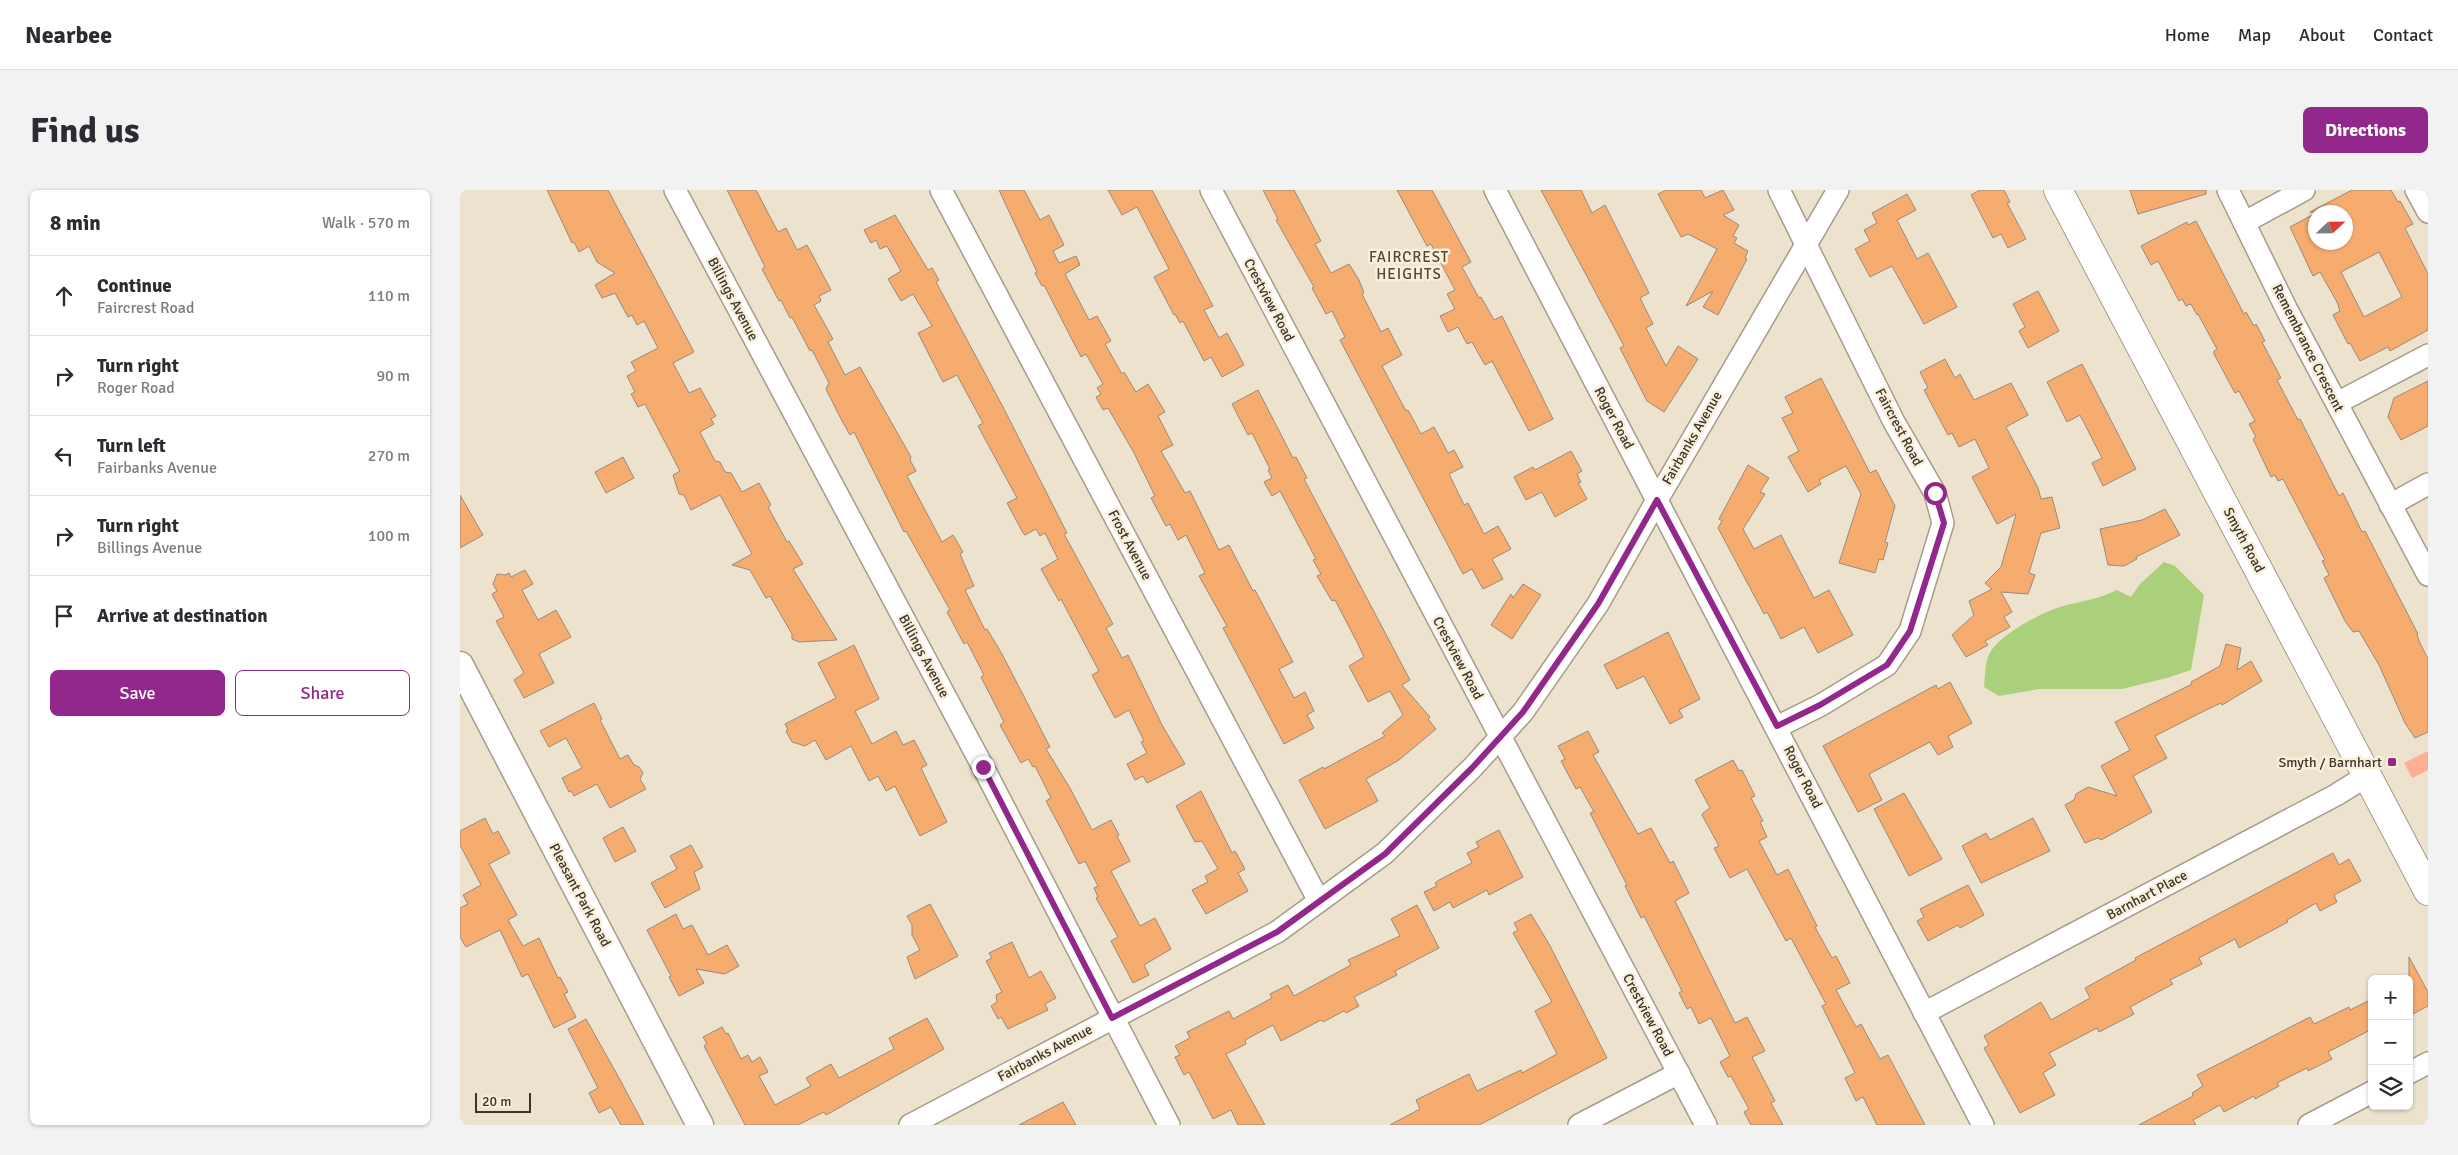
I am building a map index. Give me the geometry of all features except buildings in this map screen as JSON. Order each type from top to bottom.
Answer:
[{"type":"main road","name":"Smyth Road","points":[[2058,190],[2428,891]]},
{"type":"street","name":"Billings Avenue","points":[[675,190],[983,767],[1169,1125]]},
{"type":"street","name":"Frost Avenue","points":[[941,190],[1319,901]]},
{"type":"street","name":"Crestview Road","points":[[1211,190],[1706,1125]]},
{"type":"street","name":"Roger Road","points":[[1495,190],[1777,726],[1983,1125]]},
{"type":"street","name":"Faircrest Road","points":[[1777,726],[1820,705],[1887,665],[1910,631],[1944,523],[1935,493],[1894,422],[1779,190]]},
{"type":"street","name":"Fairbanks Avenue","points":[[910,1125],[1277,932],[1385,854],[1472,768],[1499,736],[1523,712],[1598,604],[1806,242],[1838,190]]},
{"type":"street","name":"Remembrance Crescent","points":[[2228,190],[2287,310],[2428,575]]},
{"type":"street","points":[[2245,222],[2304,190]]},
{"type":"street","points":[[2416,190],[2428,212]]},
{"type":"street","points":[[2337,403],[2428,354]]},
{"type":"street","points":[[2390,505],[2428,484]]},
{"type":"street","name":"Pleasant Park Road","points":[[460,665],[700,1125]]},
{"type":"street","name":"Barnhart Place","points":[[1924,1013],[2336,795],[2368,775]]},
{"type":"street","points":[[2413,1071],[2428,1063]]},
{"type":"street","points":[[1579,1125],[1679,1073]]},
{"type":"street","points":[[2309,1125],[2368,1094]]},
{"type":"shaded area","points":[[2164,562],[2175,566],[2204,595],[2191,670],[2122,689],[2039,689],[1999,696],[1984,687],[1988,657],[1992,649],[2009,633],[2032,619],[2063,606],[2097,598],[2117,590],[2131,597],[2140,584]]},
{"type":"shaded area","points":[[2428,751],[2428,770],[2412,778],[2404,763]]},
{"type":"place","name":"Smyth / Barnhart","points":[[2392,762]]},
{"type":"district","name":"FAIRCREST HEIGHTS","points":[[1409,266]]},
{"type":"route","points":[[983,767],[1112,1018],[1277,932],[1385,854],[1472,768],[1499,736],[1523,712],[1598,604],[1657,500],[1777,726],[1820,705],[1887,665],[1910,631],[1944,523],[1935,493]]}]
